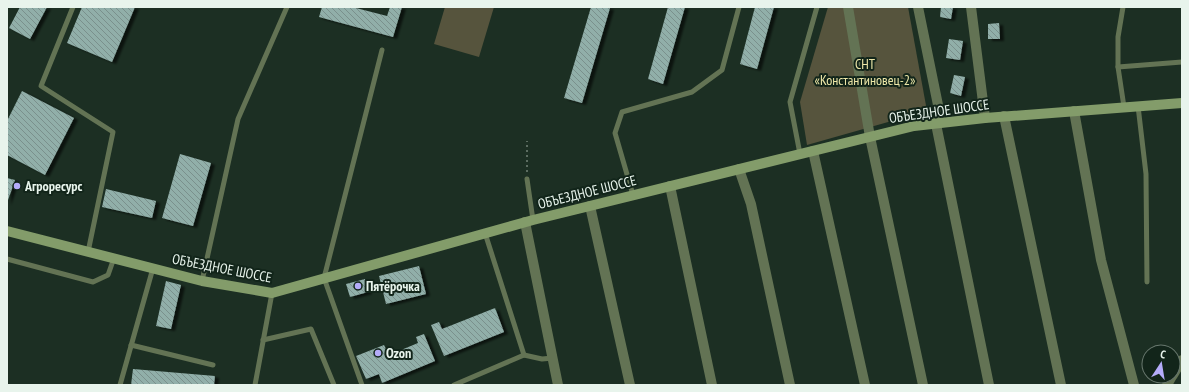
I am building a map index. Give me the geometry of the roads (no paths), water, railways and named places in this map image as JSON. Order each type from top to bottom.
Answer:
[{"type":"main road","name":"ОБЪЕЗДНОЕ ШОССЕ","points":[[7,231],[202,281],[272,293],[529,221],[914,126],[1004,116],[1182,103]]},
{"type":"street","points":[[848,7],[870,137],[923,385]]},
{"type":"street","points":[[918,7],[938,105],[936,124],[989,385]]},
{"type":"street","points":[[972,7],[984,118]]},
{"type":"street","points":[[1074,111],[1101,260],[1134,385]]},
{"type":"street","points":[[1004,116],[1061,385]]},
{"type":"street","points":[[814,151],[864,385]]},
{"type":"street","points":[[739,169],[751,204],[790,385]]},
{"type":"street","points":[[670,186],[712,385]]},
{"type":"street","points":[[590,206],[630,385]]},
{"type":"street","points":[[529,221],[558,385]]},
{"type":"lane","points":[[73,7],[41,86],[113,132],[88,252]]},
{"type":"lane","points":[[202,281],[238,119],[287,7]]},
{"type":"lane","points":[[633,195],[615,134],[622,112],[692,92],[722,70],[739,7]]},
{"type":"lane","points":[[800,154],[790,102],[817,7]]},
{"type":"lane","points":[[1123,7],[1118,36],[1118,67],[1124,107]]},
{"type":"lane","points":[[362,385],[324,278],[382,50]]},
{"type":"lane","points":[[1118,67],[1182,62]]},
{"type":"lane","points":[[1138,106],[1146,174],[1147,282]]},
{"type":"lane","points":[[527,179],[529,221]]},
{"type":"lane","points":[[485,233],[524,355]]},
{"type":"lane","points":[[7,259],[93,282],[108,275],[114,258]]},
{"type":"lane","points":[[120,385],[153,268]]},
{"type":"lane","points":[[255,385],[272,293]]},
{"type":"lane","points":[[263,340],[311,329],[334,385]]},
{"type":"lane","points":[[131,345],[213,364]]},
{"type":"lane","points":[[454,385],[524,355],[542,359],[553,358]]},
{"type":"place","name":"Агроресурс","points":[[17,186]]},
{"type":"place","name":"Пятёрочка","points":[[358,286]]},
{"type":"place","name":"Ozon","points":[[378,353]]},
{"type":"park label","name":"СНТ «Константиновец-2»","points":[[865,72]]}]
